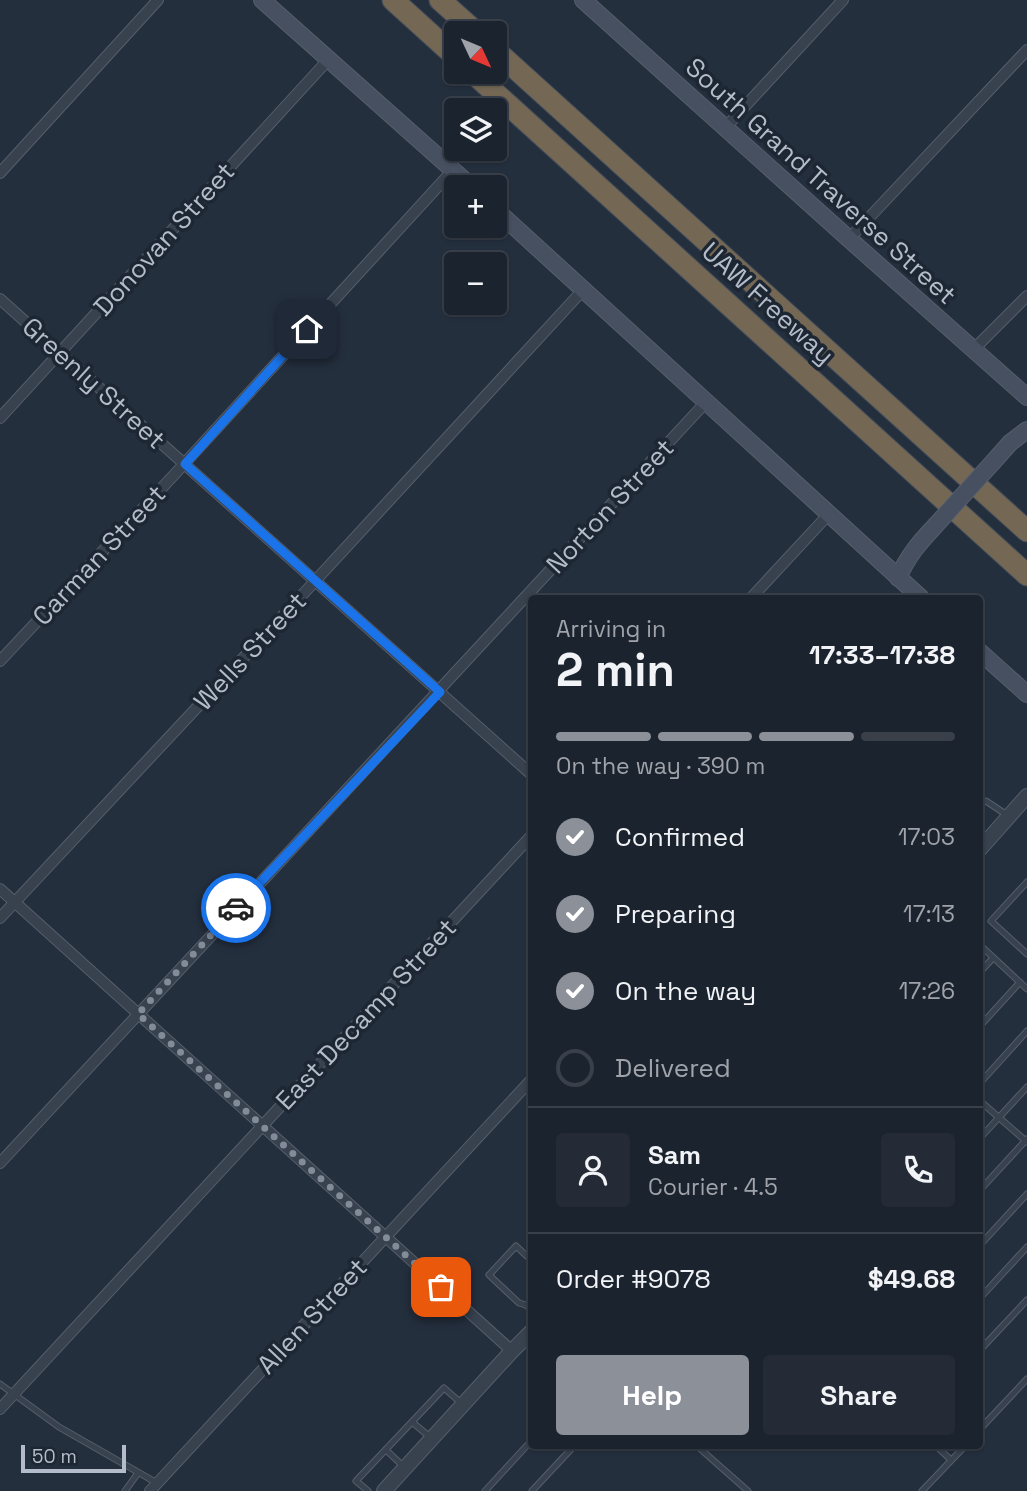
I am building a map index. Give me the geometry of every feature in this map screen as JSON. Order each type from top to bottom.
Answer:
[{"type":"highway","points":[[393,0],[444,46]]},
{"type":"highway","points":[[440,0],[464,21]]},
{"type":"highway","name":"UAW Freeway","points":[[508,62],[1027,531]]},
{"type":"highway","name":"UAW Freeway","points":[[485,84],[1027,575]]},
{"type":"main road","points":[[262,0],[459,175]]},
{"type":"main road","name":"South Grand Traverse Street","points":[[594,4],[725,128],[1027,397]]},
{"type":"main road","points":[[507,220],[917,595]]},
{"type":"main road","points":[[898,578],[914,549],[1010,443],[1027,430]]},
{"type":"main road","points":[[983,655],[1027,694]]},
{"type":"street","points":[[0,173],[158,0]]},
{"type":"street","points":[[725,128],[843,0]]},
{"type":"street","points":[[849,239],[1027,50]]},
{"type":"street","name":"Donovan Street","points":[[0,418],[328,60]]},
{"type":"street","name":"Carman Street","points":[[0,661],[185,464],[453,170]]},
{"type":"street","name":"Wells Street","points":[[0,918],[583,290]]},
{"type":"street","points":[[974,350],[1027,296]]},
{"type":"street","name":"Greenly Street","points":[[0,299],[528,771]]},
{"type":"street","name":"Norton Street","points":[[529,595],[706,402]]},
{"type":"street","points":[[754,595],[828,515]]},
{"type":"street","name":"Norton Street","points":[[0,1163],[528,596]]},
{"type":"street","points":[[983,846],[1027,796]]},
{"type":"street","name":"East Decamp Street","points":[[0,1409],[528,839]]},
{"type":"street","points":[[0,890],[512,1351]]},
{"type":"street","name":"Allen Street","points":[[153,1487],[528,1083]]},
{"type":"street","points":[[384,1491],[528,1335]]},
{"type":"lane","points":[[983,802],[986,801],[1010,816]]},
{"type":"lane","points":[[1027,882],[991,921],[1027,954]]},
{"type":"lane","points":[[1021,948],[1027,942]]},
{"type":"lane","points":[[983,948],[1027,989]]},
{"type":"lane","points":[[983,969],[993,958]]},
{"type":"lane","points":[[983,1023],[1020,982]]},
{"type":"lane","points":[[983,1080],[1027,1031]]},
{"type":"lane","points":[[983,1135],[1027,1087]]},
{"type":"lane","points":[[983,1104],[1026,1141],[983,1187]]},
{"type":"lane","points":[[983,1242],[1027,1194]]},
{"type":"lane","points":[[528,1257],[516,1246],[489,1275],[519,1303],[528,1308]]},
{"type":"lane","points":[[983,1295],[1027,1247]]},
{"type":"lane","points":[[983,1347],[1027,1300]]},
{"type":"lane","points":[[983,1426],[1027,1379]]},
{"type":"lane","points":[[0,1384],[59,1427],[138,1473],[153,1487]]},
{"type":"lane","points":[[368,1491],[356,1482],[444,1388],[464,1405]]},
{"type":"lane","points":[[412,1422],[432,1439]]},
{"type":"lane","points":[[485,1491],[528,1444]]},
{"type":"lane","points":[[532,1491],[571,1449]]},
{"type":"lane","points":[[700,1449],[748,1491]]},
{"type":"lane","points":[[939,1449],[951,1460]]},
{"type":"lane","points":[[922,1491],[962,1449]]},
{"type":"lane","points":[[386,1450],[405,1468]]},
{"type":"lane","points":[[125,1491],[138,1473]]},
{"type":"way so far","points":[[236,908],[138,1014],[441,1287]]},
{"type":"route","points":[[236,908],[440,692],[185,464],[307,329]]}]
